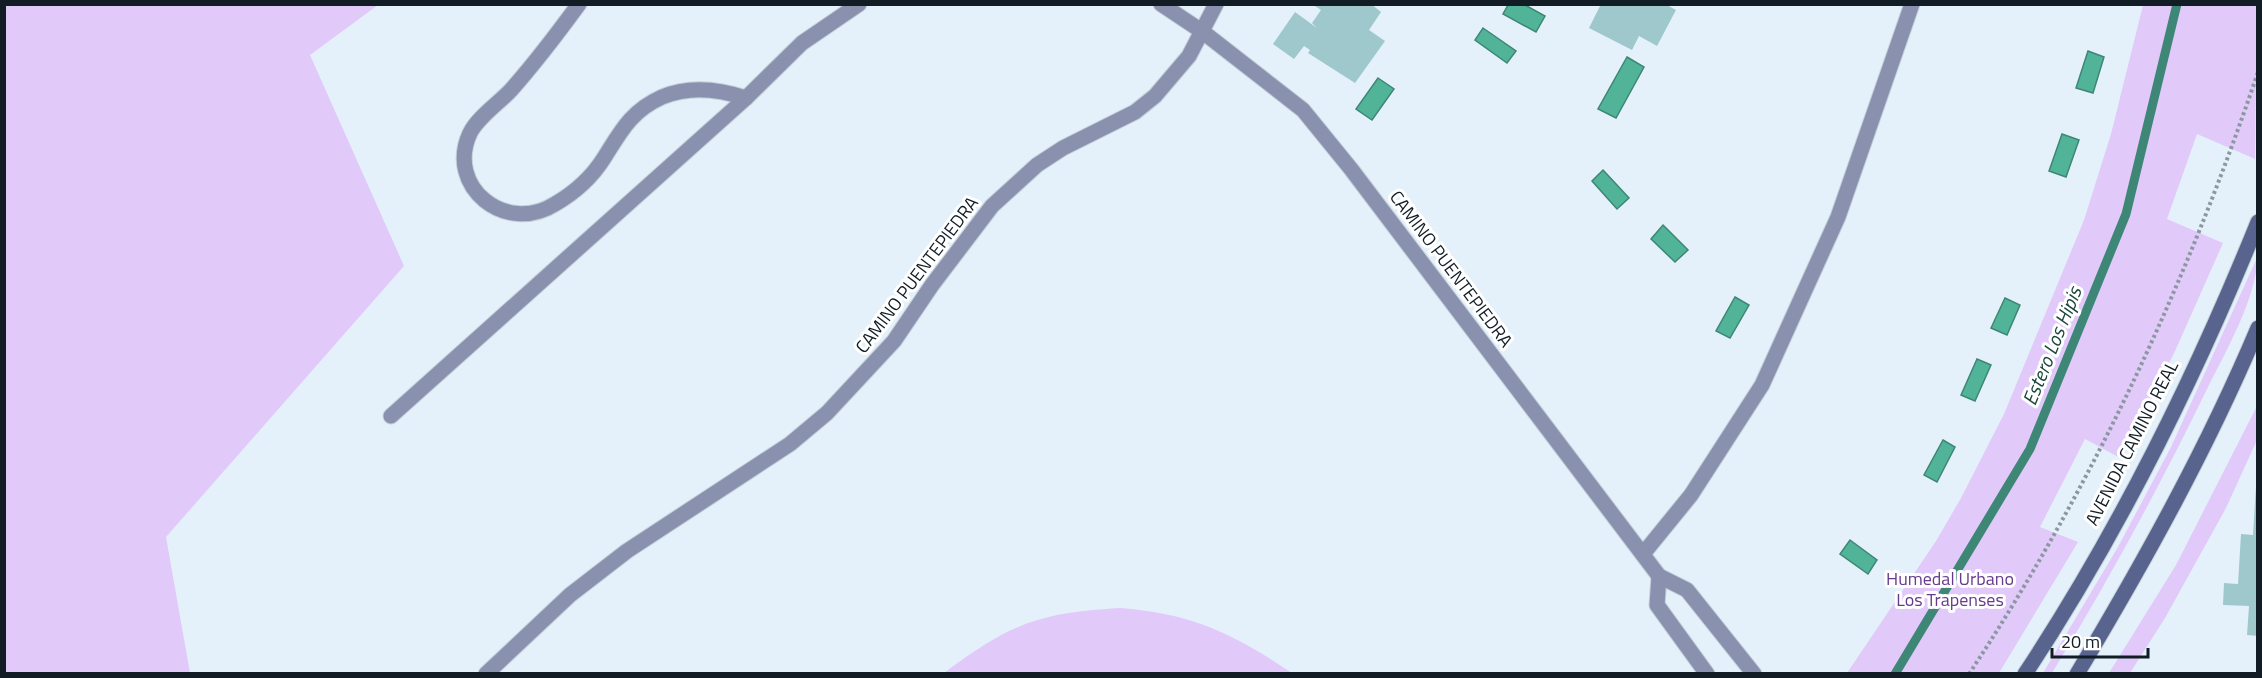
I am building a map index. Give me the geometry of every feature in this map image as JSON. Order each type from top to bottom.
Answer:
[{"type":"main road","name":"AVENIDA CAMINO REAL","points":[[2025,674],[2096,556],[2152,451],[2223,304],[2258,222]]},
{"type":"main road","points":[[2077,674],[2167,518],[2226,400],[2258,328]]},
{"type":"street","points":[[579,4],[511,90],[471,131],[466,146],[465,161],[468,177],[476,191],[498,210],[526,215],[540,212],[563,199],[590,176],[629,120],[645,106],[664,96],[706,89],[726,91],[746,98]]},
{"type":"street","points":[[392,416],[746,98],[802,43],[859,4]]},
{"type":"street","name":"CAMINO PUENTEPIEDRA","points":[[1161,4],[1203,32],[1302,110],[1351,169],[1659,576],[1687,590],[1754,674]]},
{"type":"street","name":"CAMINO PUENTEPIEDRA","points":[[486,674],[562,602],[627,551],[687,509],[757,466],[827,413],[894,341],[972,231],[1013,184],[1063,148],[1114,124],[1155,96],[1184,64],[1216,4]]},
{"type":"street","points":[[1643,554],[1691,495],[1762,385],[1838,217],[1912,4]]},
{"type":"street","points":[[1659,576],[1657,605],[1707,674]]},
{"type":"path","points":[[1969,674],[2013,608],[2091,466],[2164,314],[2222,177],[2258,72]]},
{"type":"green space","points":[[4,5],[378,5],[310,55],[404,266],[166,537],[190,673],[5,673]]},
{"type":"green space","name":"Humedal Urbano Los Trapenses","points":[[2143,5],[2257,5],[2255,159],[2197,134],[2167,219],[2223,243],[2176,349],[2122,459],[2085,439],[2040,527],[2078,542],[1999,673],[1847,673],[1936,541],[2004,414],[2084,220],[2111,134]]},
{"type":"green space","points":[[2257,258],[2252,288],[2240,322],[2172,459],[2114,567],[2052,673],[2043,673],[2118,547],[2171,447]]},
{"type":"green space","points":[[2257,406],[2257,440],[2226,508],[2165,618],[2130,673],[2109,673],[2176,565]]},
{"type":"green space","points":[[1120,608],[1169,615],[1211,628],[1250,647],[1292,673],[944,673],[988,643],[1026,624],[1067,613]]},
{"type":"shaded area","points":[[1508,5],[1525,5],[1545,16],[1536,32],[1503,14]]},
{"type":"shaded area","points":[[1483,28],[1516,51],[1507,63],[1475,40]]},
{"type":"shaded area","points":[[2088,51],[2104,57],[2093,93],[2076,88]]},
{"type":"shaded area","points":[[1627,57],[1644,67],[1616,118],[1598,109]]},
{"type":"shaded area","points":[[1378,78],[1394,89],[1372,120],[1356,109]]},
{"type":"shaded area","points":[[2062,134],[2079,140],[2066,177],[2049,171]]},
{"type":"shaded area","points":[[1603,170],[1629,198],[1617,209],[1592,181]]},
{"type":"shaded area","points":[[1663,225],[1688,250],[1675,262],[1651,239]]},
{"type":"shaded area","points":[[1735,297],[1749,305],[1730,338],[1716,331]]},
{"type":"shaded area","points":[[2005,298],[2020,305],[2007,335],[1991,328]]},
{"type":"shaded area","points":[[1977,359],[1991,365],[1975,401],[1961,395]]},
{"type":"shaded area","points":[[1943,440],[1955,447],[1937,482],[1924,475]]},
{"type":"shaded area","points":[[1850,540],[1877,560],[1868,574],[1840,554]]},
{"type":"building","points":[[1312,4],[1371,4],[1381,12],[1369,30],[1385,41],[1355,83],[1308,53],[1310,50],[1304,46],[1294,59],[1273,44],[1295,12],[1317,28],[1312,23],[1321,10]]},
{"type":"building","points":[[1601,4],[1665,4],[1676,10],[1657,46],[1639,36],[1632,50],[1589,28]]},
{"type":"building","points":[[2256,486],[2258,486],[2258,636],[2247,635],[2249,606],[2223,605],[2224,583],[2238,584],[2241,534],[2253,535]]},
{"type":"waterway","name":"Estero Los Hipis","points":[[1895,674],[2030,449],[2126,214],[2177,4]]}]
